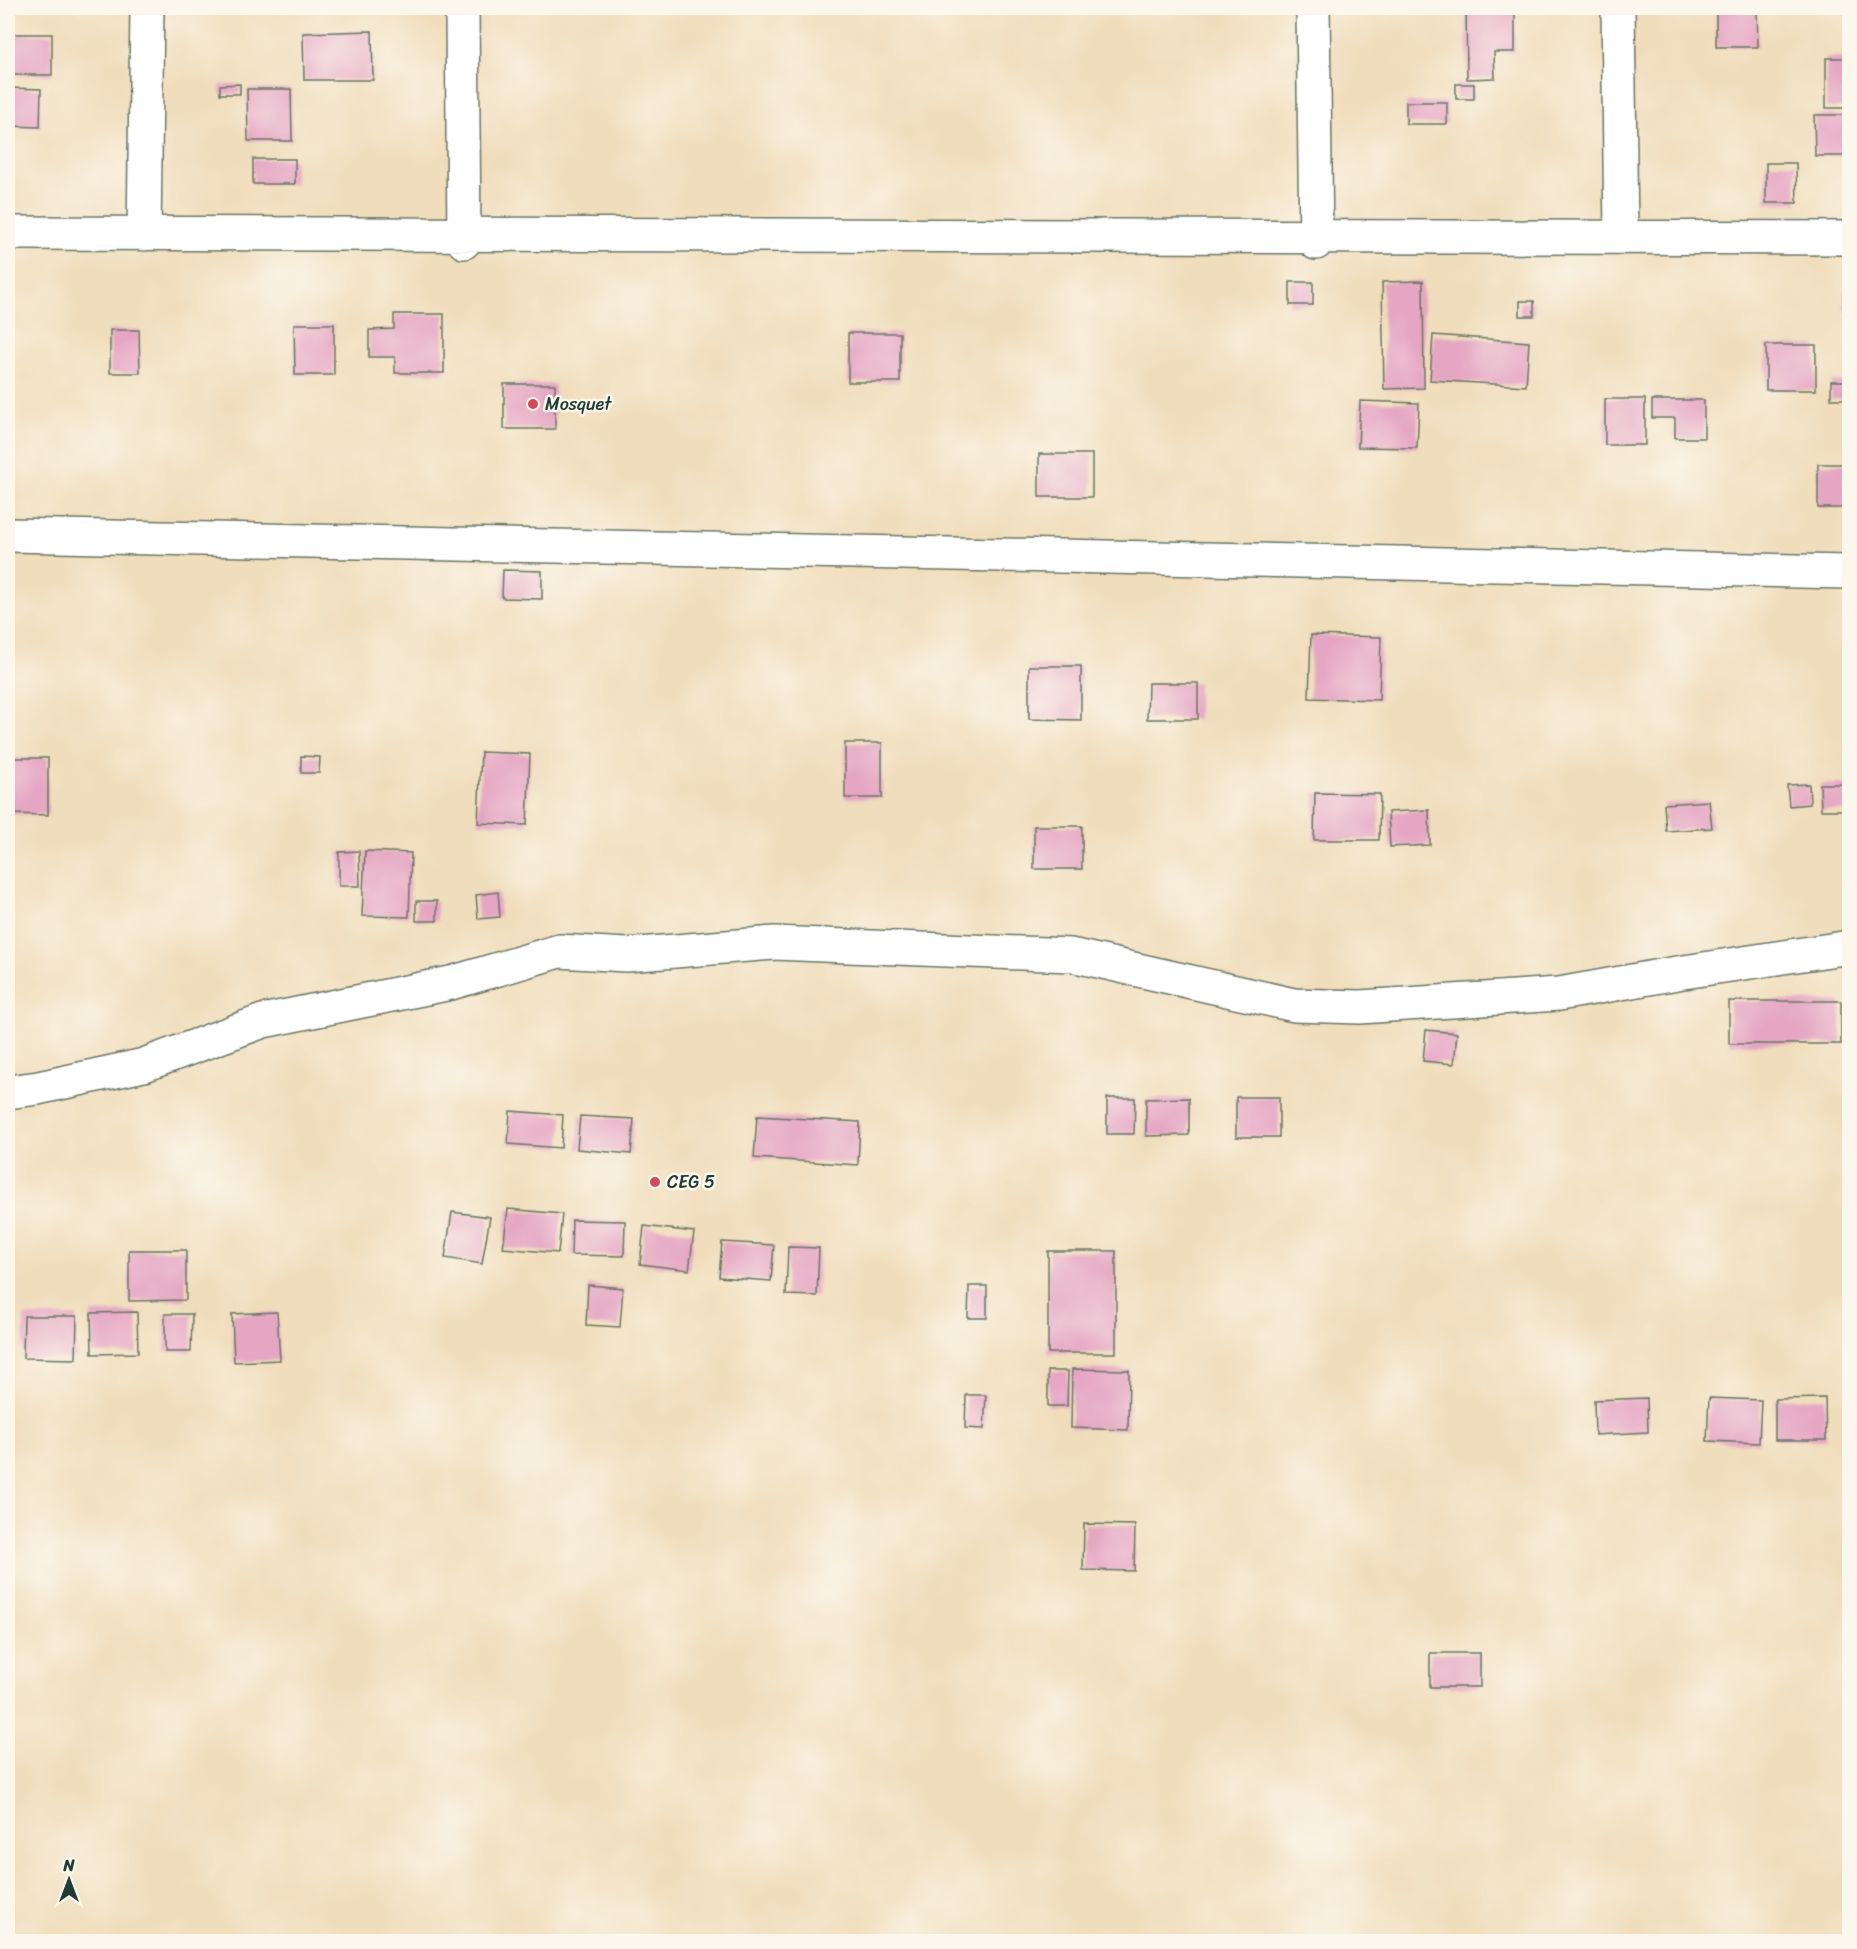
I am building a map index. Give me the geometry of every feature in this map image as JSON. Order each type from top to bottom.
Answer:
[{"type":"street","points":[[144,234],[147,8]]},
{"type":"street","points":[[462,8],[464,238]]},
{"type":"street","points":[[1313,8],[1316,240]]},
{"type":"street","points":[[1618,8],[1621,237]]},
{"type":"street","points":[[8,234],[464,238],[1316,240],[1621,237],[1850,238]]},
{"type":"street","points":[[8,535],[1850,572]]},
{"type":"street","points":[[8,1092],[38,1088],[144,1065],[263,1021],[451,983],[559,951],[626,955],[774,943],[1071,955],[1294,1005],[1360,1007],[1559,994],[1850,946]]},
{"type":"building","points":[[1466,8],[1515,8],[1515,52],[1494,52],[1495,78],[1467,79]]},
{"type":"building","points":[[1716,8],[1757,8],[1758,47],[1716,47]]},
{"type":"building","points":[[372,31],[373,80],[304,80],[303,33]]},
{"type":"building","points":[[8,34],[52,34],[52,75],[8,75]]},
{"type":"building","points":[[1826,58],[1850,58],[1850,108],[1826,108]]},
{"type":"building","points":[[240,84],[240,94],[220,94],[220,85]]},
{"type":"building","points":[[1456,84],[1474,84],[1474,99],[1456,99]]},
{"type":"building","points":[[8,88],[41,89],[40,127],[8,126]]},
{"type":"building","points":[[247,89],[291,89],[292,141],[248,141]]},
{"type":"building","points":[[1406,102],[1447,102],[1447,124],[1406,124]]},
{"type":"building","points":[[1814,115],[1850,115],[1850,156],[1815,156]]},
{"type":"building","points":[[253,159],[295,159],[295,184],[253,184]]},
{"type":"building","points":[[1766,163],[1796,163],[1797,203],[1766,203]]},
{"type":"building","points":[[1423,281],[1424,388],[1384,389],[1382,282]]},
{"type":"building","points":[[1290,282],[1313,282],[1313,305],[1290,305]]},
{"type":"building","points":[[1844,291],[1850,291],[1850,311],[1844,311]]},
{"type":"building","points":[[1520,301],[1534,301],[1534,316],[1520,316]]},
{"type":"building","points":[[394,314],[444,314],[444,373],[395,373],[395,357],[369,357],[369,330],[394,329]]},
{"type":"building","points":[[294,324],[334,324],[334,375],[295,375]]},
{"type":"building","points":[[110,330],[139,330],[140,373],[110,373]]},
{"type":"building","points":[[848,333],[900,333],[900,382],[848,382]]},
{"type":"building","points":[[1433,335],[1529,342],[1526,386],[1430,380]]},
{"type":"building","points":[[1766,345],[1816,345],[1816,390],[1766,390]]},
{"type":"building","points":[[1831,381],[1849,381],[1849,399],[1831,399]]},
{"type":"building","name":"Mosquet","points":[[504,384],[555,384],[555,429],[504,429]]},
{"type":"building","points":[[1605,399],[1645,399],[1645,445],[1605,445]]},
{"type":"building","points":[[1652,400],[1704,400],[1704,438],[1675,438],[1675,418],[1652,418]]},
{"type":"building","points":[[1360,401],[1419,403],[1417,448],[1358,447]]},
{"type":"building","points":[[1039,454],[1092,454],[1092,497],[1039,497]]},
{"type":"building","points":[[1818,464],[1850,464],[1850,508],[1818,508]]},
{"type":"building","points":[[503,570],[542,571],[542,599],[502,598]]},
{"type":"building","points":[[1311,635],[1381,637],[1379,700],[1309,698]]},
{"type":"building","points":[[1029,666],[1081,666],[1081,720],[1029,719]]},
{"type":"building","points":[[1148,683],[1198,683],[1198,719],[1147,719]]},
{"type":"building","points":[[845,743],[882,743],[882,798],[845,798]]},
{"type":"building","points":[[481,752],[530,754],[527,825],[478,823]]},
{"type":"building","points":[[301,756],[320,757],[319,773],[301,773]]},
{"type":"building","points":[[8,758],[48,758],[48,815],[8,814]]},
{"type":"building","points":[[1809,784],[1810,804],[1789,806],[1787,785]]},
{"type":"building","points":[[1820,784],[1850,784],[1850,810],[1821,810]]},
{"type":"building","points":[[1315,793],[1380,794],[1379,840],[1314,840]]},
{"type":"building","points":[[1709,801],[1712,828],[1666,831],[1664,804]]},
{"type":"building","points":[[1429,810],[1430,845],[1390,847],[1388,812]]},
{"type":"building","points":[[1034,826],[1082,826],[1082,869],[1034,869]]},
{"type":"building","points":[[359,851],[360,886],[339,886],[339,852]]},
{"type":"building","points":[[365,851],[411,853],[409,917],[362,916]]},
{"type":"building","points":[[498,892],[500,917],[478,919],[476,895]]},
{"type":"building","points":[[416,901],[437,901],[437,921],[416,921]]},
{"type":"building","points":[[1729,1001],[1841,1001],[1841,1044],[1729,1044]]},
{"type":"building","points":[[1426,1030],[1457,1033],[1454,1064],[1423,1061]]},
{"type":"building","points":[[1236,1097],[1279,1097],[1279,1137],[1236,1137]]},
{"type":"building","points":[[1107,1098],[1135,1098],[1134,1134],[1107,1134]]},
{"type":"building","points":[[1189,1098],[1189,1135],[1146,1136],[1146,1099]]},
{"type":"building","points":[[510,1111],[563,1115],[561,1148],[508,1144]]},
{"type":"building","points":[[580,1116],[634,1119],[631,1154],[577,1149]]},
{"type":"building","points":[[757,1116],[860,1122],[858,1165],[754,1158]]},
{"type":"building","points":[[508,1209],[562,1214],[558,1253],[503,1248]]},
{"type":"building","points":[[452,1212],[490,1217],[482,1264],[445,1258]]},
{"type":"building","points":[[572,1220],[625,1221],[624,1256],[571,1255]]},
{"type":"building","points":[[644,1226],[694,1232],[689,1270],[640,1264]]},
{"type":"building","points":[[722,1242],[774,1245],[771,1281],[719,1277]]},
{"type":"building","points":[[788,1247],[819,1248],[817,1296],[786,1295]]},
{"type":"building","points":[[129,1250],[186,1250],[186,1300],[129,1301]]},
{"type":"building","points":[[1048,1251],[1116,1251],[1116,1353],[1048,1353]]},
{"type":"building","points":[[588,1285],[623,1288],[620,1327],[586,1325]]},
{"type":"building","points":[[969,1286],[987,1286],[987,1318],[968,1318]]},
{"type":"building","points":[[137,1312],[138,1353],[92,1354],[91,1313]]},
{"type":"building","points":[[277,1312],[280,1360],[234,1362],[232,1314]]},
{"type":"building","points":[[165,1314],[192,1314],[191,1352],[165,1352]]},
{"type":"building","points":[[24,1316],[77,1316],[76,1359],[23,1358]]},
{"type":"building","points":[[1072,1369],[1129,1370],[1128,1430],[1071,1428]]},
{"type":"building","points":[[1048,1371],[1068,1371],[1067,1406],[1048,1406]]},
{"type":"building","points":[[966,1395],[986,1395],[984,1429],[965,1428]]},
{"type":"building","points":[[1647,1398],[1648,1432],[1595,1435],[1594,1400]]},
{"type":"building","points":[[1709,1398],[1761,1400],[1759,1443],[1707,1441]]},
{"type":"building","points":[[1825,1398],[1826,1440],[1775,1440],[1775,1399]]},
{"type":"building","points":[[1084,1524],[1135,1525],[1134,1571],[1083,1570]]},
{"type":"building","points":[[1430,1653],[1480,1653],[1480,1687],[1430,1687]]},
{"type":"place","name":"Mosquet","points":[[533,404]]},
{"type":"place","name":"CEG 5","points":[[655,1182]]}]
